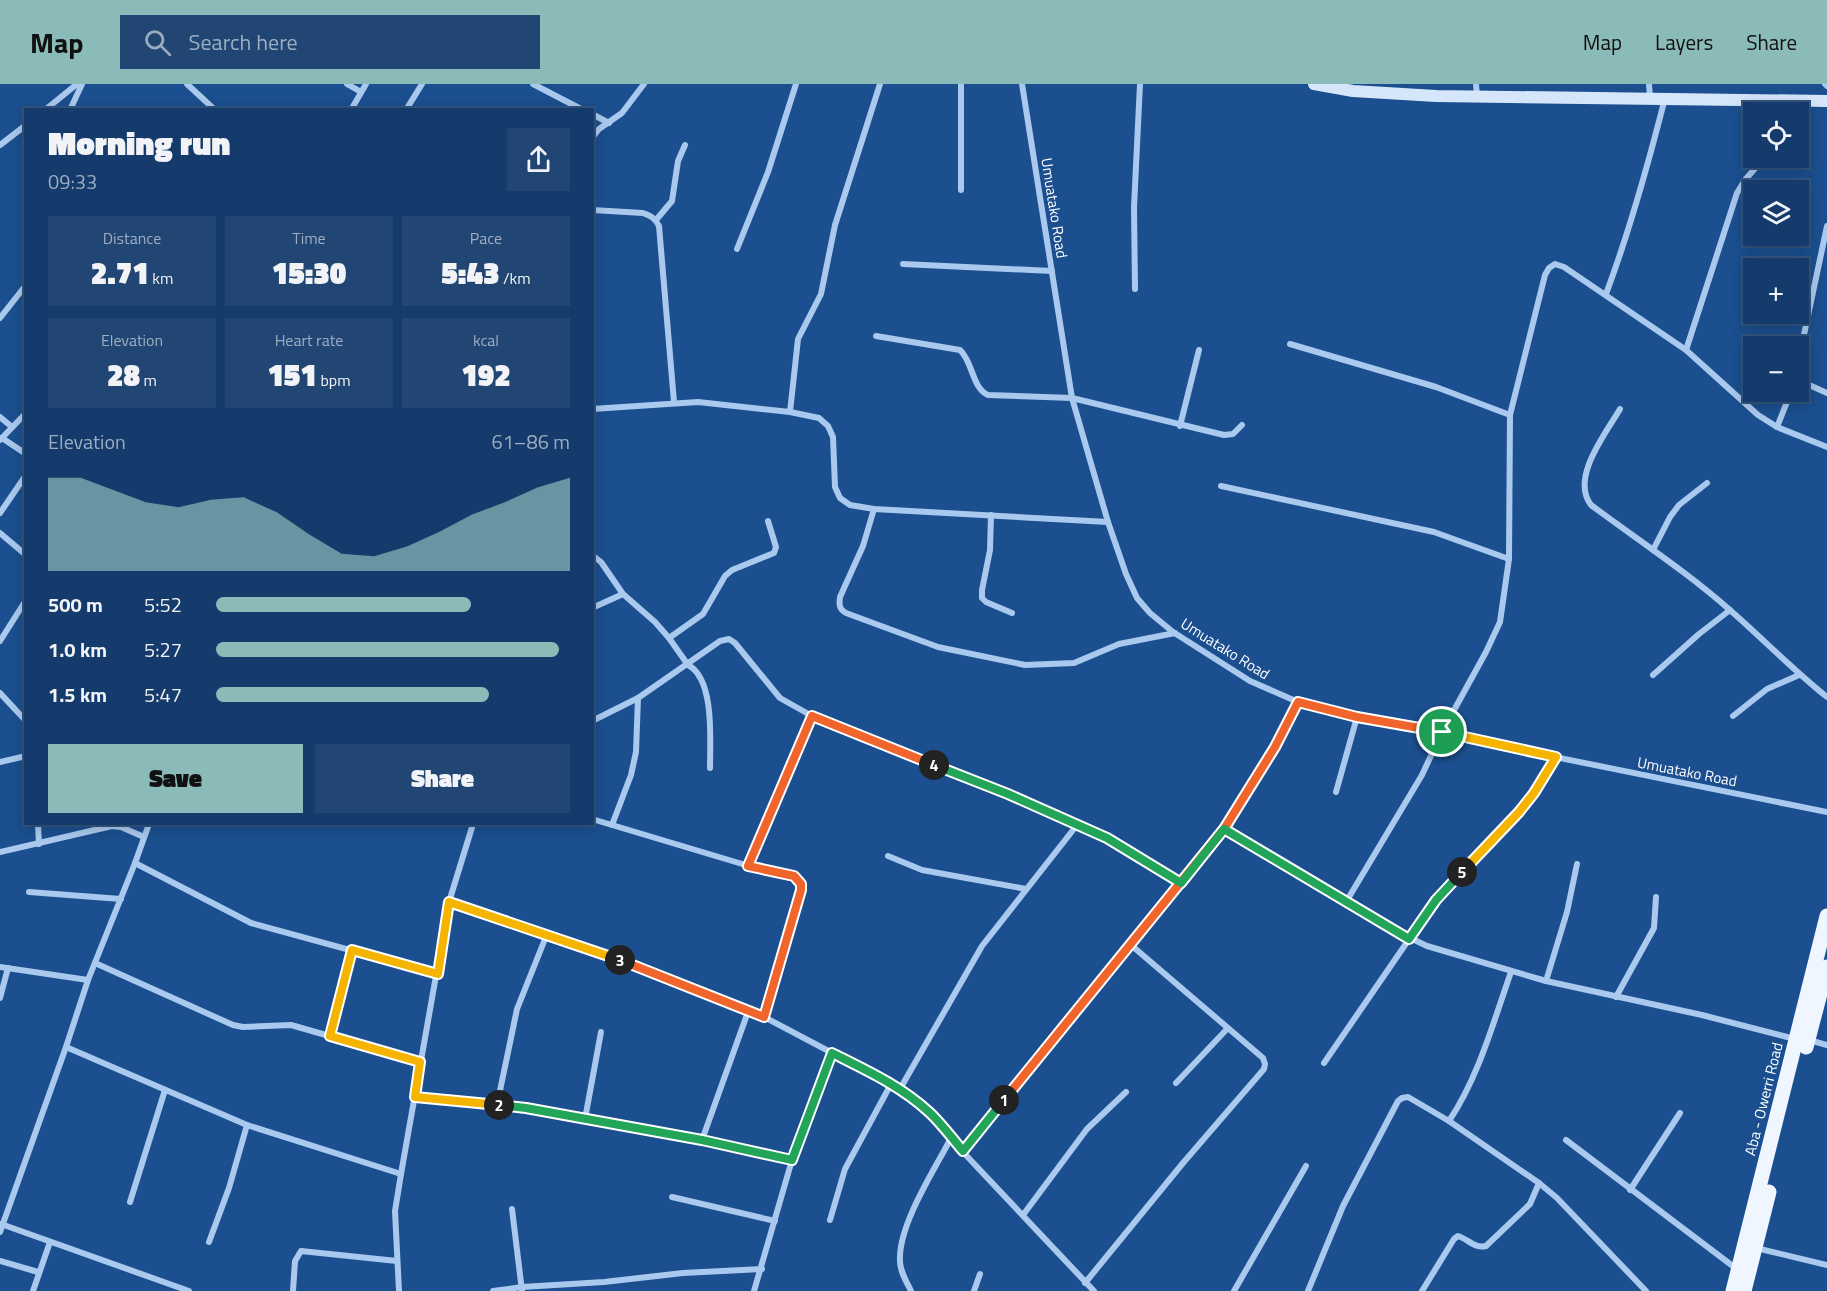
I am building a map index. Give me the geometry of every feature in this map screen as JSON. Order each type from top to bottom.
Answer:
[{"type":"main road","name":"Aba - Owerri Road","points":[[1733,1291],[1824,961],[1827,916]]},
{"type":"main road","name":"Aba - Owerri Road","points":[[1744,1291],[1803,1040]]},
{"type":"street","points":[[47,108],[77,84]]},
{"type":"street","points":[[71,108],[82,84]]},
{"type":"street","points":[[187,84],[213,108]]},
{"type":"street","points":[[347,84],[361,92]]},
{"type":"street","points":[[352,108],[366,84]]},
{"type":"street","points":[[406,108],[422,84]]},
{"type":"street","points":[[533,84],[579,108]]},
{"type":"street","points":[[550,92],[552,84]]},
{"type":"street","points":[[594,135],[599,129],[622,113],[644,84]]},
{"type":"street","points":[[737,249],[768,172],[796,84]]},
{"type":"street","points":[[790,412],[798,339],[821,294],[835,225],[880,84]]},
{"type":"street","points":[[961,84],[961,190]]},
{"type":"street","name":"Umuatako Road","points":[[1022,84],[1072,398],[1108,522],[1126,574],[1137,598],[1150,613],[1175,633],[1250,681],[1298,702],[1357,717],[1442,732],[1827,812]]},
{"type":"street","points":[[1135,289],[1134,207],[1140,84]]},
{"type":"street","points":[[1314,84],[1384,94],[1477,90],[1743,103]]},
{"type":"street","points":[[1649,84],[1650,97]]},
{"type":"street","points":[[1606,294],[1631,224],[1665,98]]},
{"type":"street","points":[[1809,103],[1827,101]]},
{"type":"street","points":[[594,115],[609,123]]},
{"type":"street","points":[[0,145],[24,127]]},
{"type":"street","points":[[656,220],[672,201],[678,162],[685,145]]},
{"type":"street","points":[[1686,350],[1737,193],[1755,168]]},
{"type":"street","points":[[594,210],[643,213],[656,220],[669,328],[674,402]]},
{"type":"street","points":[[1804,336],[1827,226]]},
{"type":"street","points":[[903,264],[1052,271]]},
{"type":"street","points":[[1346,902],[1404,807],[1500,622],[1509,558],[1510,415],[1545,275],[1549,268],[1555,264],[1564,267],[1686,350],[1758,415],[1776,427],[1827,447]]},
{"type":"street","points":[[0,318],[24,288]]},
{"type":"street","points":[[876,336],[960,350],[969,360],[979,388],[988,395],[1072,398],[1224,435],[1233,434],[1242,425]]},
{"type":"street","points":[[1290,344],[1436,387],[1510,415]]},
{"type":"street","points":[[1180,426],[1198,350]]},
{"type":"street","points":[[1809,386],[1827,393]]},
{"type":"street","points":[[594,409],[674,402],[722,403],[819,418],[828,426],[833,438],[835,487],[840,498],[849,506],[1108,522]]},
{"type":"street","points":[[1776,427],[1787,402]]},
{"type":"street","points":[[1620,409],[1590,460],[1584,491],[1591,505],[1730,610],[1799,675],[1827,697]]},
{"type":"street","points":[[24,415],[1,439],[24,453]]},
{"type":"street","points":[[0,417],[12,427]]},
{"type":"street","points":[[0,513],[24,478]]},
{"type":"street","points":[[1653,550],[1679,505],[1707,483]]},
{"type":"street","points":[[1221,486],[1434,532],[1509,558]]},
{"type":"street","points":[[874,508],[863,546],[840,597],[841,610],[846,613],[938,647],[1025,665],[1074,663],[1119,644],[1175,633]]},
{"type":"street","points":[[991,515],[990,550],[982,598],[1012,613]]},
{"type":"street","points":[[669,638],[703,614],[725,576],[732,570],[774,553],[777,547],[768,521]]},
{"type":"street","points":[[0,533],[24,553]]},
{"type":"street","points":[[594,556],[601,561],[623,594],[655,622],[688,665],[696,669],[706,693],[710,734],[710,768]]},
{"type":"street","points":[[594,607],[623,594]]},
{"type":"street","points":[[0,641],[24,603]]},
{"type":"street","points":[[1653,675],[1730,610]]},
{"type":"street","points":[[594,720],[638,698],[720,641],[729,639],[735,643],[780,698],[812,716],[987,785],[1077,825],[1130,851],[1181,883]]},
{"type":"street","points":[[1733,716],[1767,689],[1799,675]]},
{"type":"street","points":[[0,693],[24,719]]},
{"type":"street","points":[[612,825],[631,775],[636,752],[638,698]]},
{"type":"street","points":[[963,1151],[1224,829],[1275,747],[1298,702]]},
{"type":"street","points":[[748,866],[812,716]]},
{"type":"street","points":[[1336,792],[1357,717]]},
{"type":"street","points":[[0,762],[24,756]]},
{"type":"street","points":[[1324,1063],[1436,900],[1529,799],[1556,757]]},
{"type":"street","points":[[594,820],[748,866],[794,876],[801,884],[764,1017]]},
{"type":"street","points":[[38,825],[39,844]]},
{"type":"street","points":[[149,825],[88,980],[1,1227],[189,1291]]},
{"type":"street","points":[[399,1291],[395,1211],[449,902],[473,825]]},
{"type":"street","points":[[900,1089],[982,946],[1077,825]]},
{"type":"street","points":[[0,852],[112,826],[122,827],[144,837]]},
{"type":"street","points":[[1224,829],[1409,939],[1510,972],[1827,1045]]},
{"type":"street","points":[[888,856],[922,870],[1026,889]]},
{"type":"street","points":[[135,863],[251,923],[438,974]]},
{"type":"street","points":[[1546,981],[1567,912],[1577,864]]},
{"type":"street","points":[[29,892],[121,900]]},
{"type":"street","points":[[1616,997],[1654,928],[1656,897]]},
{"type":"street","points":[[449,902],[663,975],[749,1009],[891,1083],[930,1113],[1094,1291]]},
{"type":"street","points":[[497,1105],[518,1009],[547,934]]},
{"type":"street","points":[[1085,1283],[1183,1163],[1264,1069],[1265,1064],[1263,1058],[1131,945]]},
{"type":"street","points":[[330,1036],[352,950]]},
{"type":"street","points":[[95,963],[233,1025],[243,1027],[291,1025],[420,1062]]},
{"type":"street","points":[[0,967],[88,980]]},
{"type":"street","points":[[0,998],[8,968]]},
{"type":"street","points":[[1449,1121],[1465,1097],[1474,1077],[1510,972]]},
{"type":"street","points":[[702,1140],[749,1009]]},
{"type":"street","points":[[1176,1083],[1227,1029]]},
{"type":"street","points":[[585,1119],[601,1032]]},
{"type":"street","points":[[66,1047],[247,1125],[401,1174]]},
{"type":"street","points":[[754,1291],[792,1160],[832,1053]]},
{"type":"street","points":[[830,1220],[845,1169],[891,1083]]},
{"type":"street","points":[[130,1202],[165,1090]]},
{"type":"street","points":[[1023,1215],[1087,1129],[1126,1092]]},
{"type":"street","points":[[415,1097],[497,1105],[585,1119],[702,1140],[792,1160]]},
{"type":"street","points":[[1308,1291],[1343,1206],[1398,1101],[1408,1097],[1449,1121],[1539,1183],[1557,1198],[1646,1291]]},
{"type":"street","points":[[1630,1190],[1680,1113]]},
{"type":"street","points":[[209,1242],[229,1188],[247,1125]]},
{"type":"street","points":[[910,1291],[900,1262],[900,1247],[911,1214],[951,1138]]},
{"type":"street","points":[[1566,1140],[1739,1270]]},
{"type":"street","points":[[1234,1291],[1306,1166]]},
{"type":"street","points":[[1422,1291],[1454,1239],[1458,1236],[1481,1248],[1486,1246],[1518,1218],[1530,1204],[1539,1183]]},
{"type":"street","points":[[672,1197],[775,1221]]},
{"type":"street","points":[[512,1209],[522,1289]]},
{"type":"street","points":[[33,1291],[50,1242]]},
{"type":"street","points":[[1755,1247],[1827,1265]]},
{"type":"street","points":[[293,1291],[296,1261],[302,1251],[397,1262]]},
{"type":"street","points":[[0,1261],[38,1272]]},
{"type":"street","points":[[493,1291],[683,1273],[762,1269]]},
{"type":"street","points":[[974,1291],[980,1274]]},
{"type":"route","points":[[1442,732],[1357,717],[1298,702],[1275,747],[1224,829],[1181,883],[1131,945],[963,1151],[930,1113],[910,1096],[891,1083],[832,1053],[792,1160],[702,1140],[526,1108],[415,1097],[420,1062],[330,1036],[352,950],[438,974],[449,902],[663,975],[764,1017],[801,884],[794,876],[748,866],[812,716],[977,781],[1107,838],[1181,883],[1224,829],[1409,939],[1436,900],[1519,812],[1534,793],[1556,757],[1442,732]]}]
